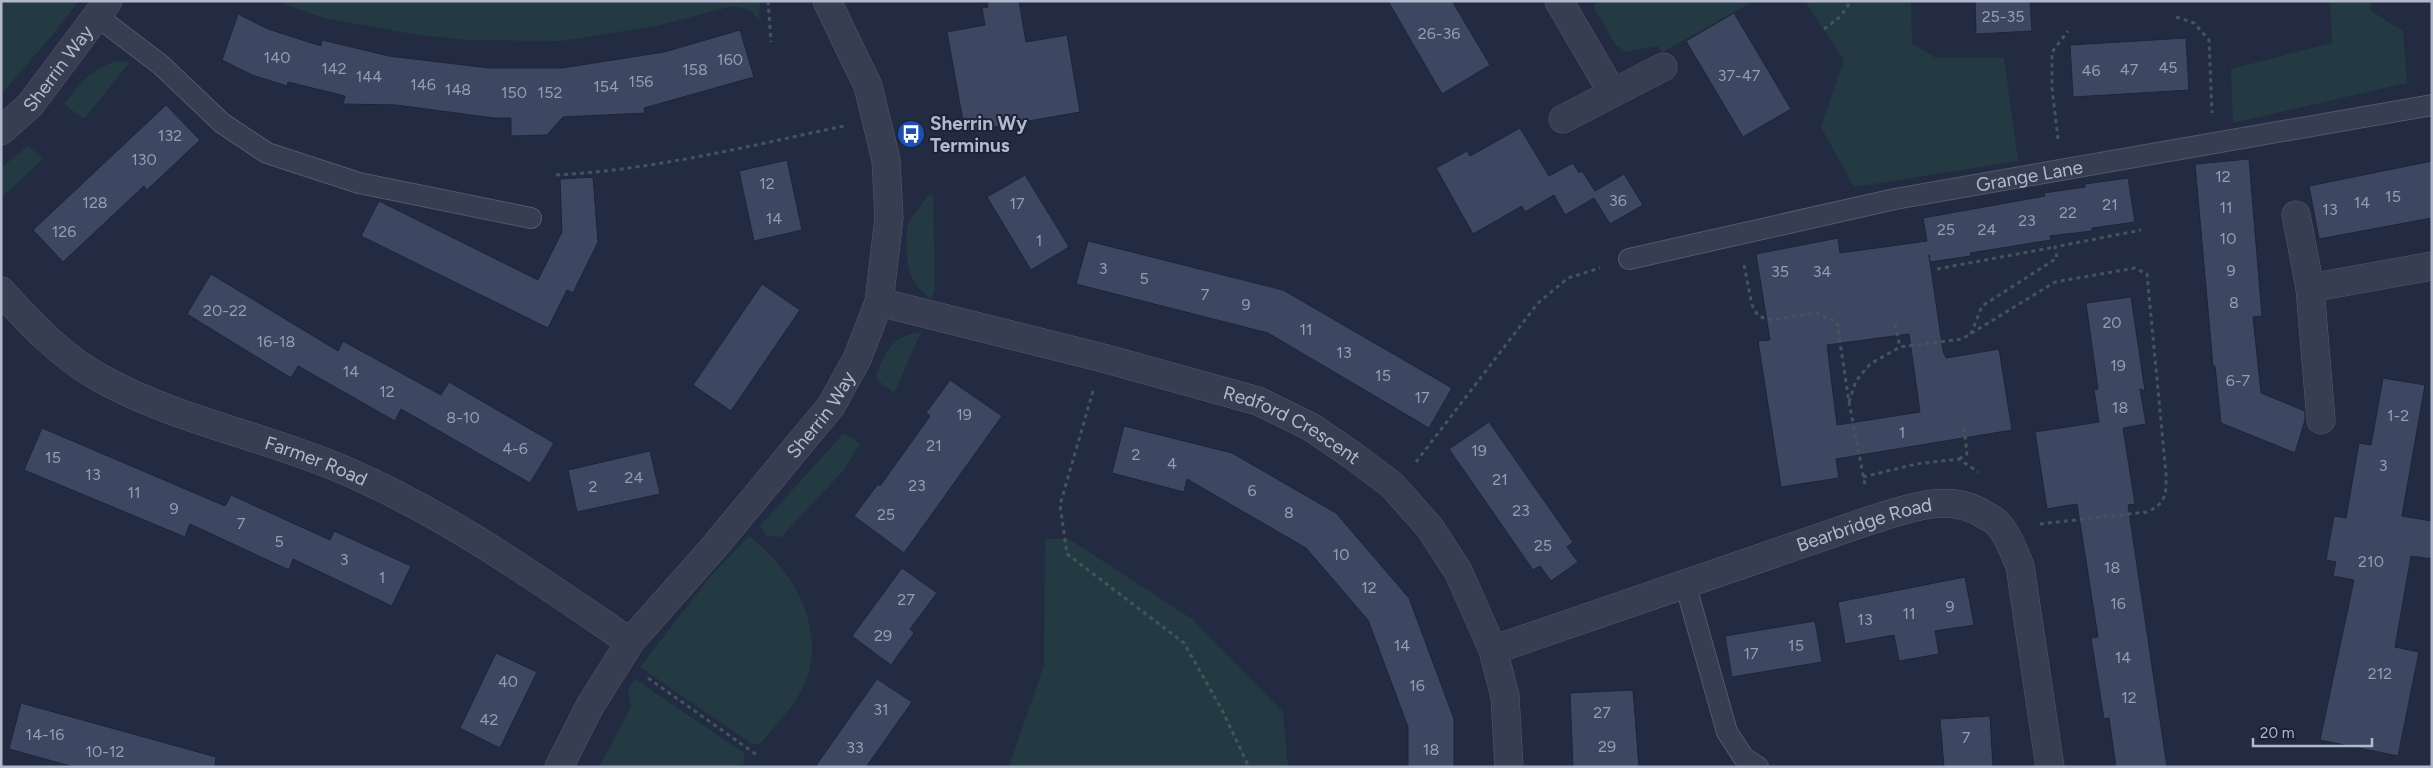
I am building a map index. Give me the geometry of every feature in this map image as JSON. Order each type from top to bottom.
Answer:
[{"type":"street","name":"Sherrin Way","points":[[559,767],[590,706],[625,650],[715,546],[831,406],[857,358],[879,302],[889,218],[886,160],[868,86],[827,1]]},
{"type":"street","points":[[1559,1],[1612,92]]},
{"type":"street","name":"Sherrin Way","points":[[1,132],[30,105],[103,9]]},
{"type":"street","points":[[1563,119],[1663,67]]},
{"type":"street","points":[[2296,215],[2310,288],[2321,420]]},
{"type":"street","points":[[2310,288],[2432,266]]},
{"type":"street","name":"Farmer Road","points":[[1,291],[27,320],[66,354],[98,377],[144,401],[300,452],[392,493],[480,542],[625,650]]},
{"type":"street","name":"Redford Crescent","points":[[879,302],[1103,358],[1258,401],[1311,427],[1392,485],[1430,528],[1458,571],[1493,650],[1506,696],[1509,767]]},
{"type":"street","name":"Bearbridge Road","points":[[1493,650],[1871,520],[1920,506],[1953,502],[1978,511],[1998,523],[2009,539],[2020,566],[2050,767]]},
{"type":"lane","points":[[103,9],[222,123],[267,154],[359,183],[531,218]]},
{"type":"lane","name":"Grange Lane","points":[[1629,259],[1895,200],[2432,105]]},
{"type":"lane","points":[[1686,583],[1726,732],[1744,758],[1758,767]]},
{"type":"path","points":[[768,1],[771,42]]},
{"type":"path","points":[[1824,29],[1840,18],[1851,1]]},
{"type":"path","points":[[2176,18],[2194,23],[2209,40],[2213,145]]},
{"type":"path","points":[[2062,169],[2052,88],[2052,52],[2068,31]]},
{"type":"path","points":[[556,174],[596,172],[679,160],[852,125]]},
{"type":"path","points":[[1937,269],[2141,230]]},
{"type":"path","points":[[1738,235],[1752,305],[1758,316],[1771,320],[1816,312],[1837,322],[1849,402],[1871,520]]},
{"type":"path","points":[[1970,334],[1982,306],[2057,258],[2054,247]]},
{"type":"path","points":[[1392,485],[1421,458],[1538,303],[1568,278],[1629,259]]},
{"type":"path","points":[[1849,402],[1856,381],[1870,364],[1900,347],[1962,339],[2055,282],[2135,268],[2147,274],[2166,474],[2166,495],[2158,507],[2147,512],[2038,524],[2035,518]]},
{"type":"path","points":[[1896,324],[1900,347]]},
{"type":"path","points":[[1103,358],[1060,505],[1067,554],[1184,643],[1222,710],[1249,767]]},
{"type":"path","points":[[1863,477],[1916,464],[1959,459],[1967,454],[1964,426]]},
{"type":"path","points":[[1959,459],[1981,474]]},
{"type":"path","points":[[625,650],[758,755]]},
{"type":"shaded area","points":[[1,1],[79,1],[1,94]]},
{"type":"shaded area","points":[[276,1],[760,1],[759,19],[749,10],[733,6],[656,26],[561,41],[469,40],[418,35],[324,18]]},
{"type":"shaded area","points":[[1600,1],[1754,1],[1663,52],[1657,46],[1626,52],[1615,44],[1593,6]]},
{"type":"shaded area","points":[[1805,1],[1911,1],[1912,43],[1936,58],[2004,58],[2018,161],[1854,187],[1821,127],[1844,60]]},
{"type":"shaded area","points":[[2330,1],[2372,1],[2370,10],[2403,31],[2407,83],[2233,123],[2231,69],[2332,43]]},
{"type":"shaded area","points":[[117,61],[130,62],[84,119],[64,104],[81,83],[93,73]]},
{"type":"shaded area","points":[[28,146],[43,159],[1,198],[1,168]]},
{"type":"shaded area","points":[[933,195],[935,289],[931,299],[919,288],[909,269],[907,230],[912,218],[927,196]]},
{"type":"shaded area","points":[[921,332],[894,393],[881,383],[876,376],[883,359],[891,346],[897,341],[911,334]]},
{"type":"shaded area","points":[[844,433],[860,444],[844,470],[781,537],[767,536],[760,526]]},
{"type":"shaded area","points":[[749,536],[778,563],[790,580],[800,597],[811,635],[812,655],[804,685],[787,712],[760,744],[752,744],[640,667],[709,578]]},
{"type":"shaded area","points":[[1045,539],[1069,539],[1192,619],[1283,712],[1288,767],[1009,767],[1044,665]]},
{"type":"shaded area","points":[[635,679],[744,753],[745,762],[740,767],[599,767],[631,707],[628,690]]},
{"type":"building","points":[[987,1],[1019,1],[1026,42],[1067,35],[1080,112],[965,132],[947,32],[985,25],[982,8],[988,7]]},
{"type":"building","points":[[1388,1],[1452,1],[1490,65],[1442,94]]},
{"type":"building","points":[[1975,1],[2030,1],[2032,31],[1976,34]]},
{"type":"building","points":[[1734,13],[1791,109],[1743,137],[1686,41]]},
{"type":"building","points":[[238,14],[268,29],[321,46],[322,40],[389,56],[489,68],[562,68],[664,52],[740,30],[754,77],[644,108],[645,113],[563,117],[547,135],[511,136],[511,118],[494,118],[396,105],[343,104],[345,96],[288,82],[287,86],[252,75],[222,60]]},
{"type":"building","points":[[2186,38],[2189,90],[2073,97],[2070,45]]},
{"type":"building","points":[[166,105],[200,140],[147,190],[144,186],[63,262],[33,230]]},
{"type":"building","points":[[1520,128],[1549,176],[1573,163],[1579,173],[1582,171],[1595,191],[1624,174],[1643,205],[1610,224],[1594,198],[1565,215],[1554,195],[1525,212],[1522,206],[1473,234],[1436,168],[1467,151],[1470,156]]},
{"type":"building","points":[[2249,159],[2262,316],[2253,317],[2261,393],[2305,411],[2305,420],[2295,453],[2221,423],[2215,366],[2213,366],[2195,164]]},
{"type":"building","points":[[787,160],[802,230],[754,241],[739,171]]},
{"type":"building","points":[[2432,161],[2432,218],[2319,239],[2309,186]]},
{"type":"building","points":[[1025,175],[1069,247],[1031,270],[987,197]]},
{"type":"building","points":[[593,177],[598,242],[573,293],[567,290],[548,328],[361,236],[379,201],[538,280],[562,232],[560,179]]},
{"type":"building","points":[[2128,178],[2135,222],[2092,228],[2092,231],[2050,236],[2051,240],[1970,253],[1971,256],[1930,262],[1943,351],[1946,358],[1999,349],[2012,430],[1836,459],[1839,478],[1781,487],[1758,341],[1770,340],[1756,254],[1838,238],[1840,253],[1927,241],[1923,218],[2045,196],[2044,193],[2085,187],[2085,184]],"holes":[[[1909,334],[1920,412],[1837,425],[1827,345]]]},
{"type":"building","points":[[1088,241],[1283,290],[1452,388],[1429,428],[1268,333],[1076,284]]},
{"type":"building","points":[[211,274],[338,351],[343,341],[441,395],[449,382],[554,443],[530,483],[401,409],[395,421],[298,366],[291,378],[187,314]]},
{"type":"building","points":[[762,284],[800,310],[731,411],[693,385]]},
{"type":"building","points":[[2131,297],[2145,391],[2140,389],[2146,424],[2123,428],[2135,504],[2128,505],[2167,767],[2116,767],[2109,718],[2104,719],[2091,638],[2098,637],[2077,504],[2047,509],[2035,432],[2099,422],[2094,390],[2098,389],[2086,303]]},
{"type":"building","points":[[2383,378],[2425,385],[2402,516],[2432,521],[2432,559],[2411,556],[2395,647],[2419,652],[2398,756],[2320,740],[2354,580],[2333,576],[2336,562],[2326,560],[2334,516],[2346,518],[2359,443],[2371,445]]},
{"type":"building","points":[[950,380],[1002,416],[904,553],[854,516],[878,484],[880,486],[930,416],[926,413]]},
{"type":"building","points":[[1489,422],[1573,542],[1567,547],[1578,562],[1551,581],[1540,566],[1533,570],[1449,449]]},
{"type":"building","points":[[1124,426],[1232,453],[1336,513],[1409,598],[1454,719],[1454,767],[1408,767],[1408,727],[1368,620],[1306,548],[1187,479],[1184,492],[1112,473]]},
{"type":"building","points":[[42,428],[225,506],[231,495],[330,540],[334,531],[411,566],[392,606],[293,559],[289,570],[190,524],[185,537],[24,470]]},
{"type":"building","points":[[650,451],[660,494],[577,512],[568,470]]},
{"type":"building","points":[[902,568],[937,593],[910,629],[914,633],[891,665],[852,636]]},
{"type":"building","points":[[1965,577],[1974,625],[1935,631],[1939,654],[1899,661],[1894,635],[1845,644],[1838,602]]},
{"type":"building","points":[[1815,621],[1822,662],[1732,677],[1725,636]]},
{"type":"building","points":[[496,653],[537,672],[500,748],[460,728]]},
{"type":"building","points":[[877,679],[912,702],[866,767],[815,767]]},
{"type":"building","points":[[1633,690],[1639,767],[1573,767],[1570,693]]},
{"type":"building","points":[[21,703],[216,757],[215,767],[74,767],[9,749]]},
{"type":"building","points":[[1990,716],[1993,767],[1944,767],[1940,719]]},
{"type":"place","name":"Sherrin Wy Terminus","points":[[911,134]]}]
